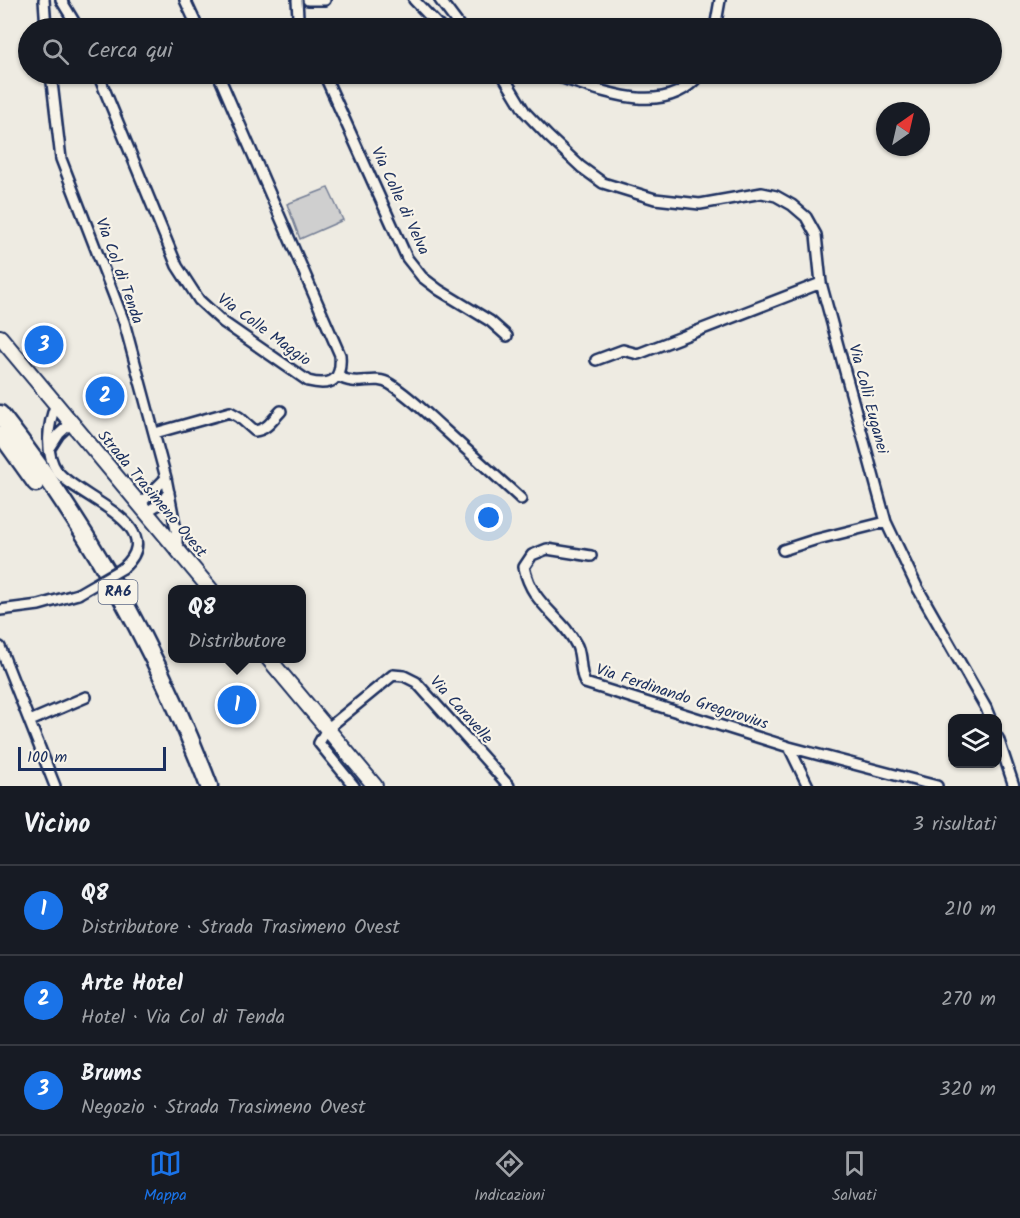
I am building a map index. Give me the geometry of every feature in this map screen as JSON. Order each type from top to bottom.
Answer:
[{"type":"highway","name":"RA6","points":[[0,414],[32,456],[85,535],[129,612],[190,737],[209,786]]},
{"type":"highway","name":"RA6","points":[[0,433],[76,542],[121,620],[177,733],[197,786]]},
{"type":"main road","name":"Strada Trasimeno Ovest","points":[[0,337],[207,585]]},
{"type":"main road","points":[[272,663],[375,786]]},
{"type":"street","points":[[44,0],[45,18]]},
{"type":"street","points":[[61,0],[72,18]]},
{"type":"street","points":[[185,0],[193,18]]},
{"type":"street","points":[[297,0],[298,18]]},
{"type":"street","points":[[308,0],[325,0]]},
{"type":"street","points":[[414,0],[431,18]]},
{"type":"street","points":[[440,0],[454,18]]},
{"type":"street","points":[[717,18],[720,0]]},
{"type":"street","name":"Via Col di Tenda","points":[[52,84],[61,159],[117,301],[166,478],[177,535],[177,549]]},
{"type":"street","name":"Via Colle Maggio","points":[[102,84],[177,266],[204,306],[223,322],[308,381],[321,385],[328,383],[338,376],[341,366],[340,355],[222,84]]},
{"type":"street","name":"Via Colle di Velva","points":[[329,84],[407,258],[422,277],[439,291],[490,321],[507,336]]},
{"type":"street","name":"Via Colli Euganei","points":[[508,84],[525,112],[548,136],[580,167],[603,183],[655,200],[700,204],[762,193],[776,196],[792,205],[806,217],[816,235],[821,283],[886,522],[906,566],[988,714]]},
{"type":"street","points":[[582,84],[621,96],[643,99],[679,92],[691,84]]},
{"type":"street","points":[[596,360],[624,350],[638,354],[821,283]]},
{"type":"street","points":[[338,376],[345,381],[356,383],[372,380],[388,382],[416,404],[521,499]]},
{"type":"street","points":[[0,610],[39,605],[78,594],[123,568],[132,560],[135,550],[136,541],[130,526],[62,476],[53,463],[50,426],[56,404]]},
{"type":"street","points":[[155,433],[230,412],[255,431],[259,431],[264,429],[281,411]]},
{"type":"street","points":[[50,448],[59,434],[71,423]]},
{"type":"street","points":[[143,508],[166,478]]},
{"type":"street","points":[[143,508],[161,503],[169,492]]},
{"type":"street","points":[[783,550],[886,522]]},
{"type":"street","name":"Via Ferdinando Gregorovius","points":[[591,556],[547,549],[532,555],[524,567],[527,583],[535,596],[578,648],[580,673],[585,683],[789,747],[937,786]]},
{"type":"street","points":[[0,647],[56,786]]},
{"type":"street","name":"Via Caravelle","points":[[327,729],[393,675],[404,676],[416,682],[509,786]]},
{"type":"street","points":[[30,721],[86,697]]},
{"type":"street","points":[[327,729],[319,743],[354,786]]},
{"type":"street","points":[[789,747],[808,786]]},
{"type":"street","points":[[1002,750],[1014,786]]},
{"type":"shaded area","points":[[328,188],[343,220],[300,239],[287,204]]},
{"type":"place","name":"Brums","points":[[44,345]]},
{"type":"place","name":"Arte Hotel","points":[[105,396]]},
{"type":"place","name":"Q8","points":[[237,705]]}]
